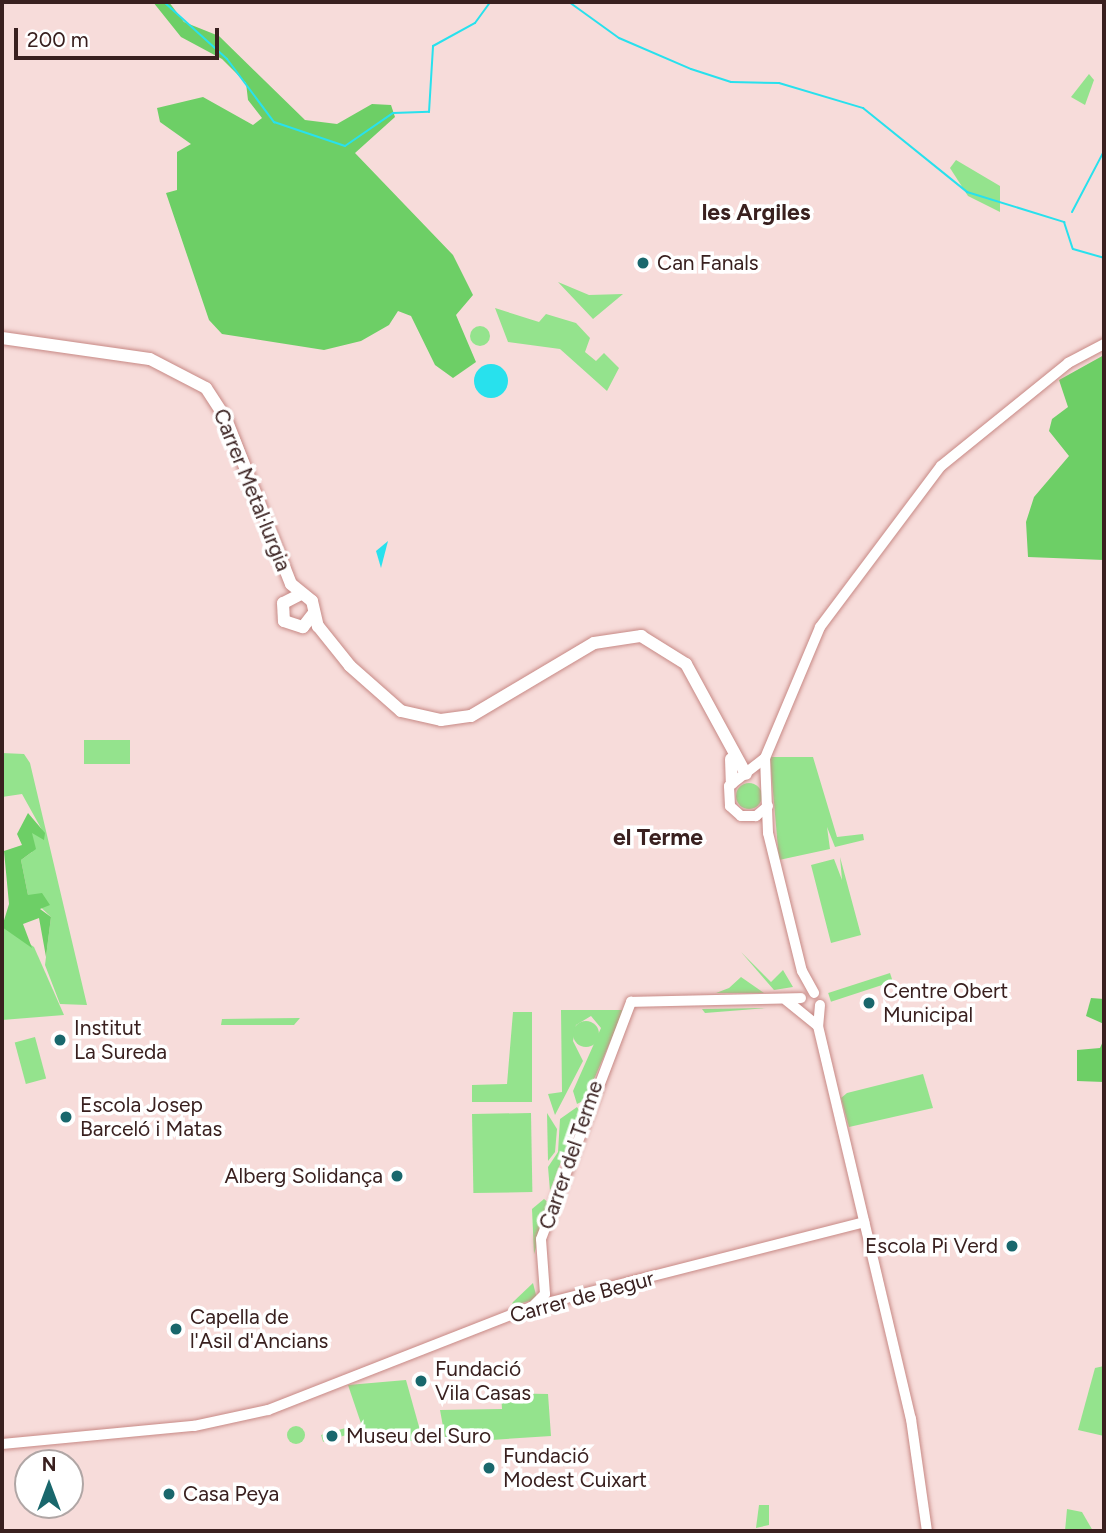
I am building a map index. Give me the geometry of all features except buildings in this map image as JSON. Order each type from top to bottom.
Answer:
[{"type":"main road","name":"Carrer Metal·lurgia","points":[[2,341],[150,359],[198,380],[226,419],[290,584],[301,594],[311,619],[296,628],[284,621],[288,586],[228,433],[200,389],[159,366],[2,341]]},
{"type":"main road","points":[[287,598],[301,594]]},
{"type":"main road","points":[[311,619],[349,666],[386,701],[441,720],[487,710],[604,638],[652,639],[686,664],[746,774]]},
{"type":"main road","points":[[311,619],[377,699],[402,715],[442,724],[488,713],[605,641],[651,643],[689,674],[731,759],[732,783]]},
{"type":"street","points":[[768,806],[755,816],[741,816],[730,806],[732,783],[765,758],[820,627],[941,466],[1068,363],[1104,344]]},
{"type":"street","points":[[765,758],[768,833],[805,978],[806,1002],[818,1026],[914,1432],[927,1531]]},
{"type":"street","points":[[746,774],[767,784]]},
{"type":"street","points":[[755,816],[768,833]]},
{"type":"street","name":"Carrer del Terme","points":[[531,1307],[545,1294],[545,1227],[631,1002],[806,1002]]},
{"type":"street","points":[[806,1002],[820,1004],[818,1026]]},
{"type":"street","name":"Carrer de Begur","points":[[2,1444],[194,1426],[262,1412],[309,1396],[531,1307],[864,1222]]},
{"type":"green space","points":[[153,2],[169,2],[184,22],[219,36],[305,120],[337,124],[372,104],[391,105],[395,117],[355,153],[453,255],[473,295],[456,315],[476,362],[453,378],[435,365],[411,316],[398,311],[389,325],[361,341],[324,350],[222,334],[209,320],[166,193],[177,190],[177,152],[191,144],[160,122],[157,108],[203,97],[253,125],[262,118],[248,100],[246,83],[222,59],[181,37]]},
{"type":"green space","points":[[1089,74],[1094,80],[1085,105],[1071,97]]},
{"type":"green space","points":[[956,160],[1000,186],[1000,212],[968,196],[950,168]]},
{"type":"green space","points":[[558,282],[589,295],[623,294],[593,319]]},
{"type":"green space","points":[[495,308],[539,322],[546,314],[576,323],[590,338],[585,352],[596,361],[604,353],[619,368],[607,391],[560,349],[508,342]]},
{"type":"green space","points":[[480,326],[487,329],[490,336],[487,343],[480,346],[473,343],[470,336],[473,329]]},
{"type":"green space","points":[[1104,355],[1104,560],[1028,557],[1026,522],[1034,497],[1069,456],[1049,431],[1052,419],[1068,407],[1059,380]]},
{"type":"green space","points":[[84,740],[130,740],[130,764],[84,764]]},
{"type":"green space","points":[[2,753],[24,754],[30,763],[87,1005],[60,1004],[45,965],[51,917],[28,895],[21,860],[32,852],[32,832],[42,830],[22,794],[2,797]]},
{"type":"green space","points":[[770,757],[813,757],[837,837],[863,834],[864,840],[835,847],[827,827],[830,849],[779,860]]},
{"type":"green space","points":[[749,783],[759,786],[762,796],[759,806],[749,809],[739,806],[736,796],[739,786]]},
{"type":"green space","points":[[28,813],[45,833],[44,840],[32,833],[36,849],[21,860],[28,895],[42,893],[50,905],[40,909],[51,917],[46,957],[39,918],[23,924],[32,948],[2,927],[9,904],[4,851],[22,845],[17,834]]},
{"type":"green space","points":[[840,857],[861,935],[831,943],[811,865],[834,859],[842,880]]},
{"type":"green space","points":[[4,926],[34,947],[64,1015],[2,1020]]},
{"type":"green space","points":[[741,952],[771,982],[783,970],[793,987],[774,990]]},
{"type":"green space","points":[[890,973],[893,982],[831,1002],[828,993]]},
{"type":"green space","points":[[741,977],[764,993],[716,993],[729,988]]},
{"type":"green space","points":[[1091,998],[1104,999],[1104,1024],[1086,1016]]},
{"type":"green space","points":[[766,1008],[705,1013],[702,1009]]},
{"type":"green space","points":[[561,1010],[624,1010],[585,1100],[577,1104],[573,1091],[601,1028],[591,1016],[576,1025],[573,1041],[583,1061],[555,1115],[548,1094],[562,1092]]},
{"type":"green space","points":[[513,1012],[532,1012],[532,1102],[472,1102],[472,1085],[507,1084]]},
{"type":"green space","points":[[300,1018],[294,1025],[221,1025],[222,1019]]},
{"type":"green space","points":[[586,1021],[595,1025],[599,1034],[595,1043],[586,1047],[577,1043],[573,1034],[577,1025]]},
{"type":"green space","points":[[35,1037],[46,1079],[26,1084],[15,1042]]},
{"type":"green space","points":[[1104,1039],[1104,1082],[1077,1081],[1077,1050],[1100,1048]]},
{"type":"green space","points":[[923,1074],[933,1108],[849,1127],[841,1098],[847,1093]]},
{"type":"green space","points":[[577,1107],[580,1112],[550,1191],[548,1167],[558,1152],[560,1119]]},
{"type":"green space","points":[[531,1113],[532,1192],[473,1193],[472,1114]]},
{"type":"green space","points":[[547,1113],[557,1129],[555,1152],[548,1161]]},
{"type":"green space","points":[[544,1199],[550,1204],[534,1254],[532,1209]]},
{"type":"green space","points":[[533,1283],[537,1299],[511,1306],[513,1302]]},
{"type":"green space","points":[[1104,1366],[1104,1436],[1078,1430],[1095,1368]]},
{"type":"green space","points":[[406,1380],[423,1441],[367,1441],[348,1385]]},
{"type":"green space","points":[[501,1393],[548,1394],[551,1436],[446,1443],[440,1410],[502,1409]]},
{"type":"green space","points":[[292,1426],[300,1426],[305,1435],[303,1442],[292,1444],[287,1439],[287,1431]]},
{"type":"green space","points":[[349,1427],[351,1434],[323,1442],[321,1435]]},
{"type":"green space","points":[[759,1505],[769,1505],[769,1525],[756,1528]]},
{"type":"green space","points":[[1067,1509],[1082,1512],[1093,1531],[1065,1531]]},
{"type":"water","points":[[491,364],[503,369],[508,381],[503,393],[491,398],[479,393],[474,381],[479,369]]},
{"type":"water","points":[[388,541],[381,568],[376,551]]},
{"type":"waterway","points":[[164,2],[227,59],[274,122],[345,146],[393,113],[429,112],[433,46],[475,23],[490,2]]},
{"type":"waterway","points":[[569,2],[619,38],[691,69],[731,82],[779,83],[863,108],[967,192],[1064,222],[1073,249],[1104,258]]},
{"type":"waterway","points":[[1072,212],[1104,151]]},
{"type":"place","name":"Can Fanals","points":[[643,263]]},
{"type":"place","name":"Centre Obert Municipal","points":[[869,1003]]},
{"type":"place","name":"Institut La Sureda","points":[[60,1040]]},
{"type":"place","name":"Escola Josep Barceló i Matas","points":[[66,1117]]},
{"type":"place","name":"Alberg Solidança","points":[[397,1176]]},
{"type":"place","name":"Escola Pi Verd","points":[[1012,1246]]},
{"type":"place","name":"Capella de l'Asil d'Ancians","points":[[176,1329]]},
{"type":"place","name":"Fundació Vila Casas","points":[[421,1381]]},
{"type":"place","name":"Museu del Suro","points":[[332,1436]]},
{"type":"place","name":"Fundació Modest Cuixart","points":[[489,1468]]},
{"type":"place","name":"Casa Peya","points":[[169,1494]]},
{"type":"district","name":"les Argiles","points":[[756,212]]},
{"type":"district","name":"el Terme","points":[[658,837]]}]
